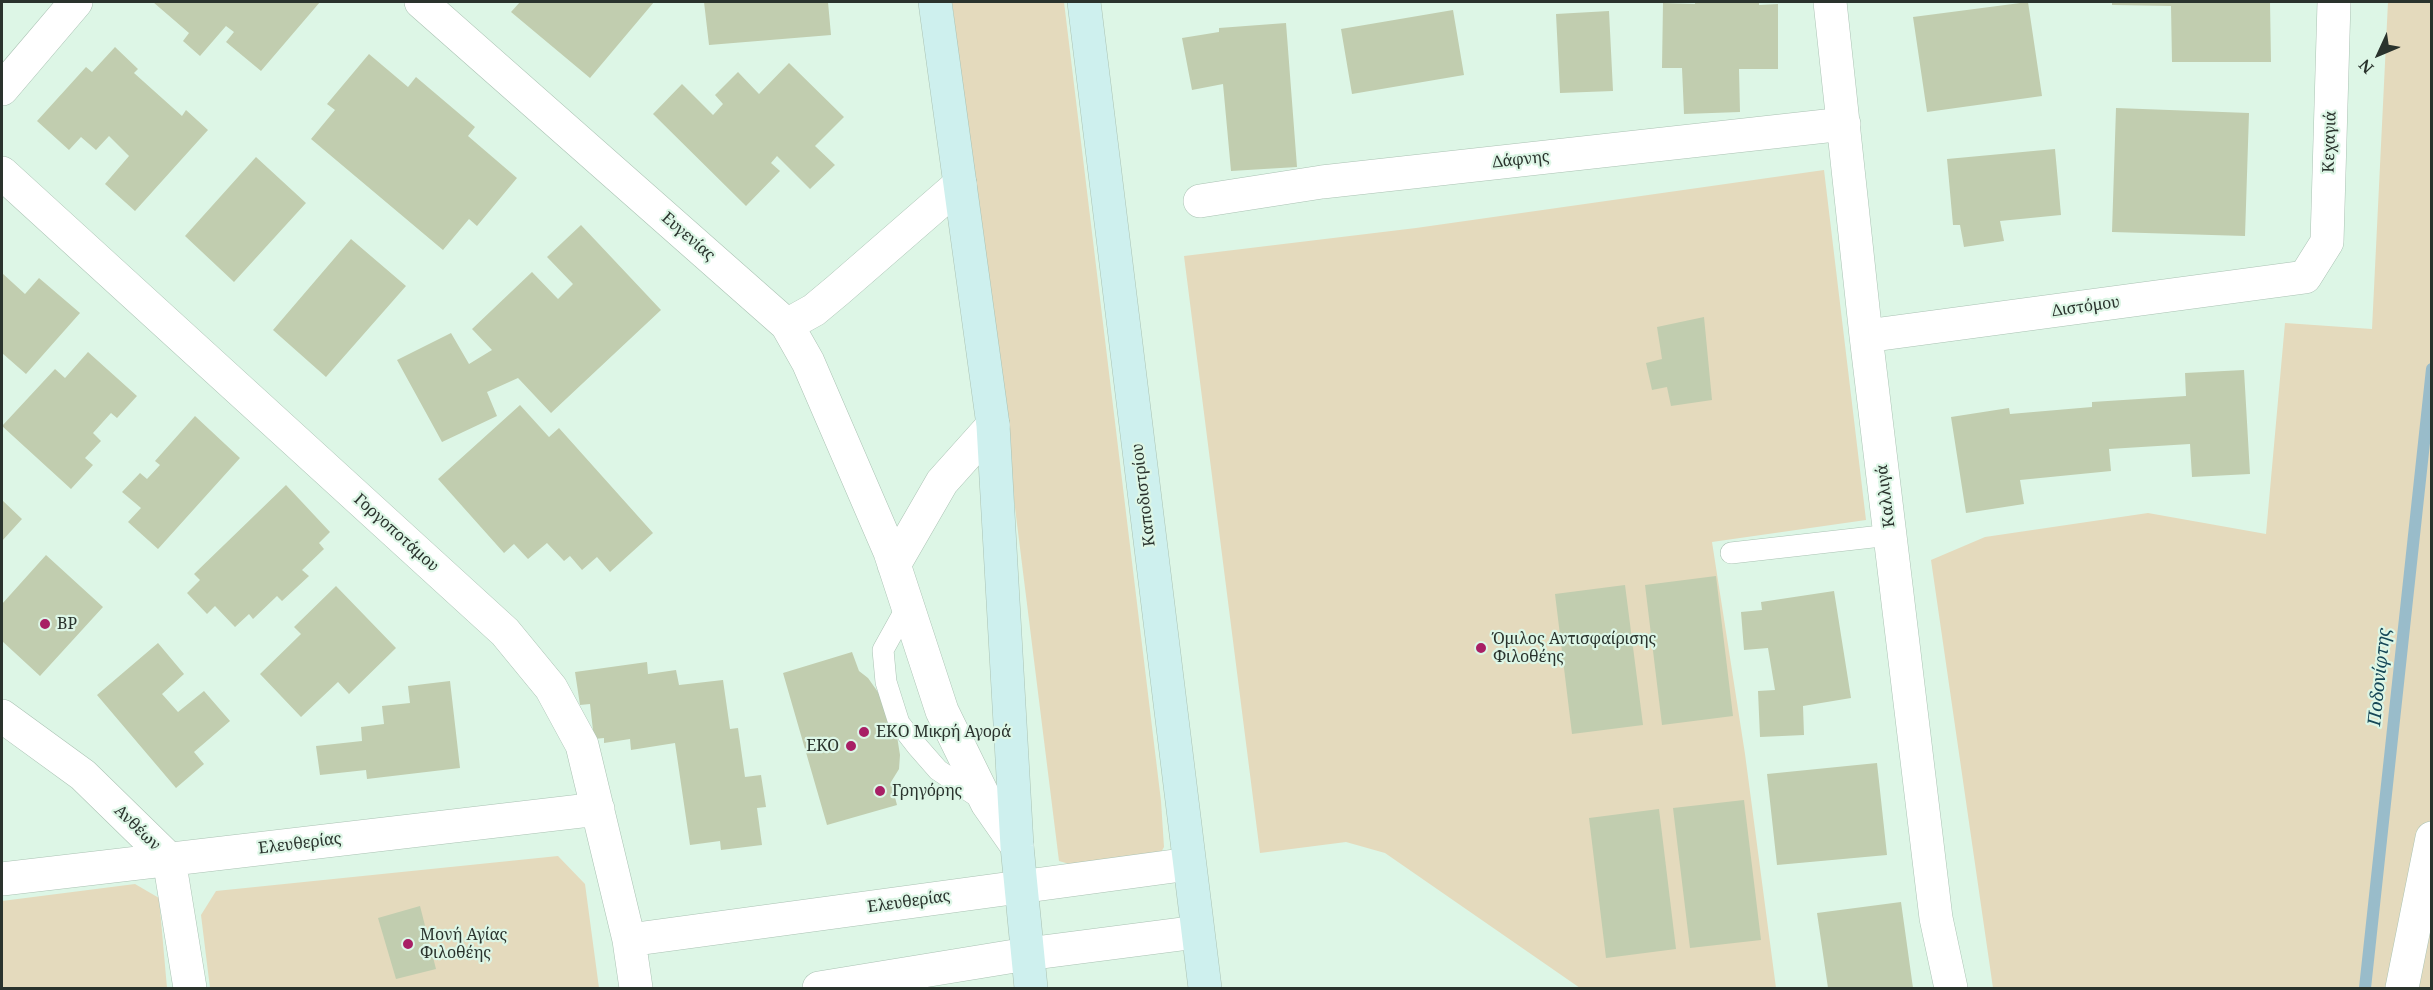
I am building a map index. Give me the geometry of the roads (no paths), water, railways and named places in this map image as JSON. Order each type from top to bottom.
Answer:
[{"type":"main road","points":[[935,2],[993,425],[1017,846],[1031,988]]},
{"type":"main road","name":"Καποδιστρίου","points":[[1084,2],[1205,988]]},
{"type":"street","points":[[2,89],[76,2]]},
{"type":"street","name":"Ευγενίας","points":[[421,2],[787,325],[808,362],[894,565],[942,711],[987,803],[1017,846]]},
{"type":"street","name":"Καλλιγά","points":[[1830,2],[1866,336],[1936,918],[1951,988]]},
{"type":"street","name":"Κεχαγιά","points":[[2305,277],[2327,242],[2334,2]]},
{"type":"street","name":"Δάφνης","points":[[1200,201],[1322,182],[1844,124]]},
{"type":"street","name":"Γοργοποτάμου","points":[[2,172],[505,632],[551,688],[582,745],[629,940],[636,988]]},
{"type":"street","points":[[787,325],[814,310],[960,184]]},
{"type":"street","name":"Διστόμου","points":[[1866,336],[2305,277]]},
{"type":"street","points":[[894,565],[942,482],[993,425]]},
{"type":"street","name":"Ανθέων","points":[[2,716],[83,775],[169,859],[190,988]]},
{"type":"street","name":"Ελευθερίας","points":[[2,879],[598,809]]},
{"type":"street","points":[[2402,988],[2432,838]]},
{"type":"street","name":"Ελευθερίας","points":[[629,940],[1189,864]]},
{"type":"street","points":[[819,988],[1027,954],[1197,932]]},
{"type":"lane","points":[[1731,553],[1890,535]]},
{"type":"lane","points":[[908,605],[884,650],[886,682],[899,723],[938,770],[987,803]]},
{"type":"waterway","name":"Ποδονίφτης","points":[[2365,988],[2432,369]]},
{"type":"place","name":"BP","points":[[45,624]]},
{"type":"place","name":"Όμιλος Αντισφαίρισης Φιλοθέης","points":[[1481,648]]},
{"type":"place","name":"ΕΚΟ Μικρή Αγορά","points":[[864,732]]},
{"type":"place","name":"EKO","points":[[851,746]]},
{"type":"place","name":"Γρηγόρης","points":[[880,791]]},
{"type":"place","name":"Μονή Αγίας Φιλοθέης","points":[[408,944]]}]
